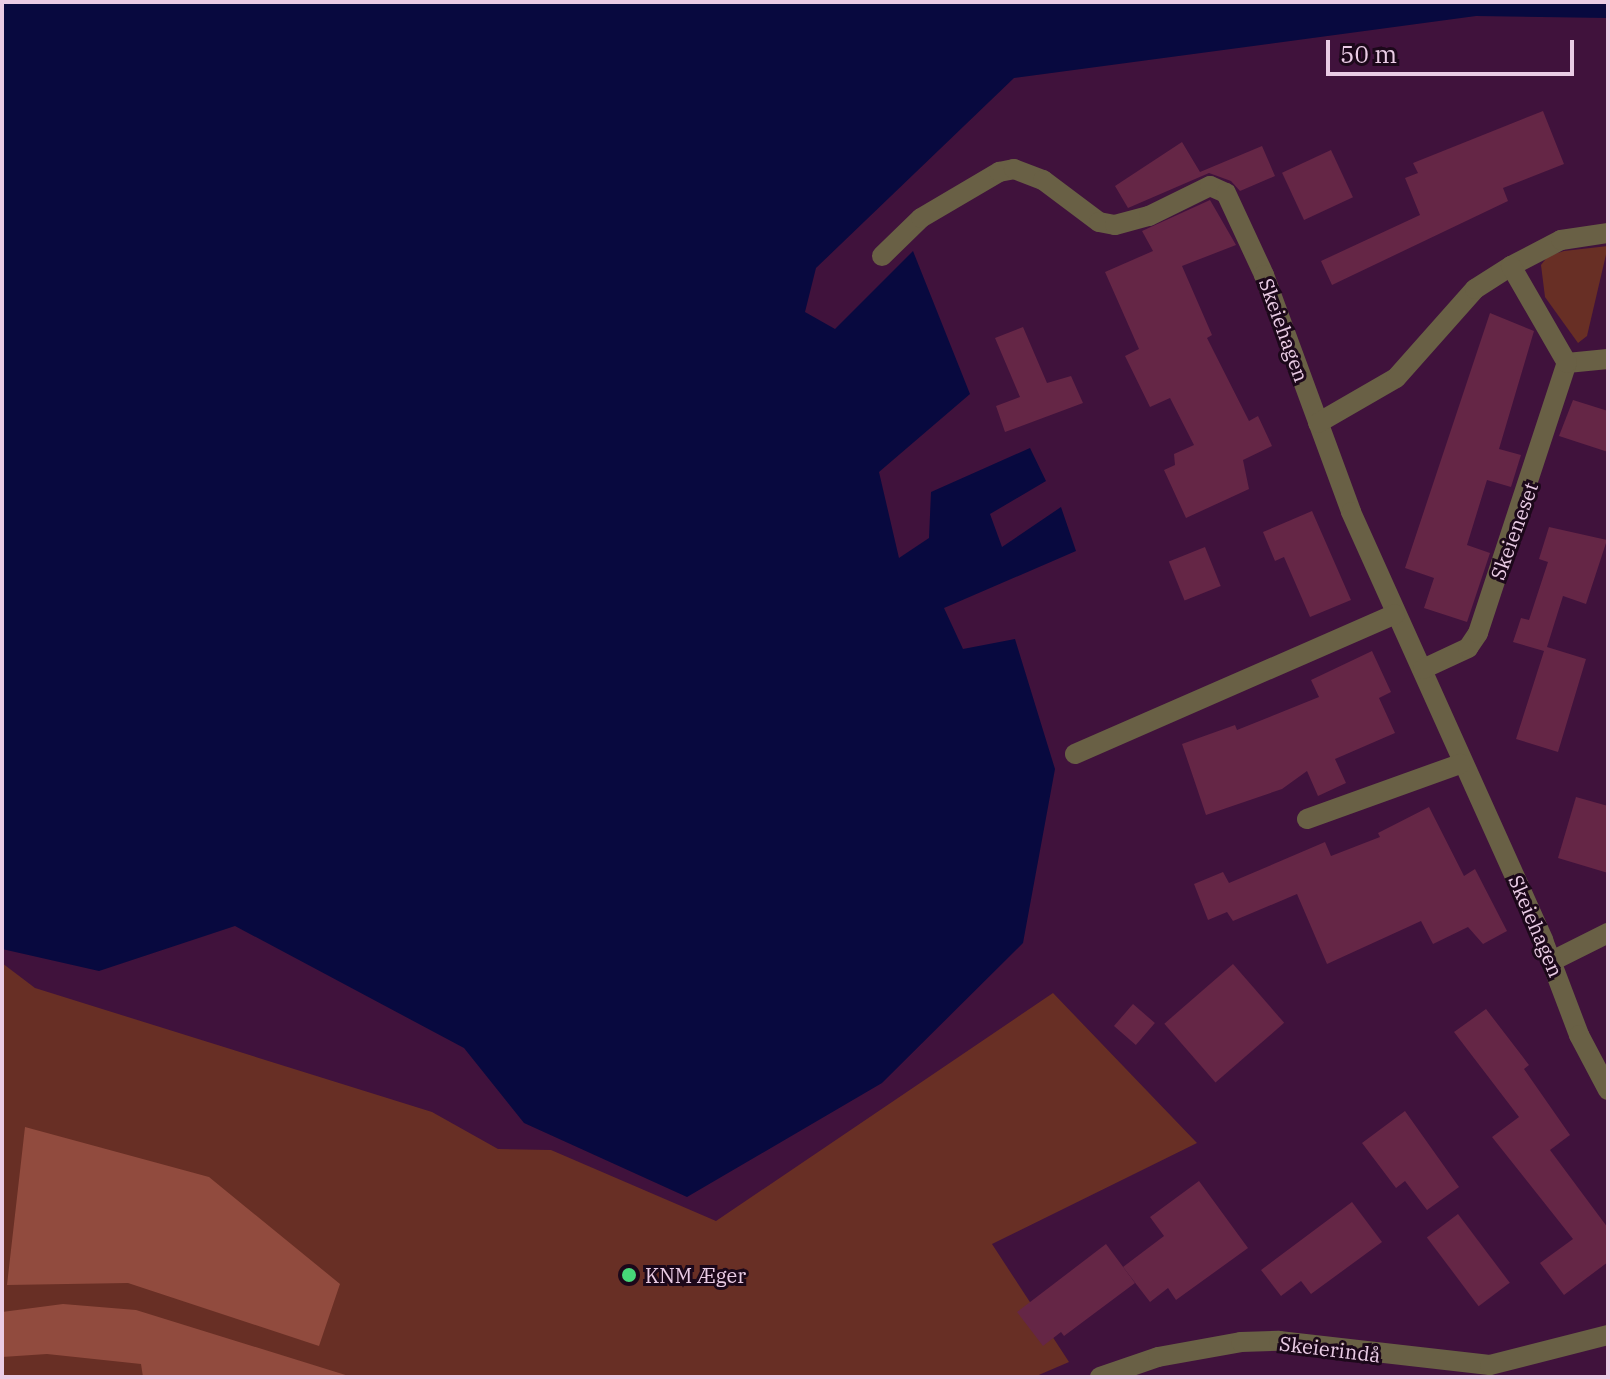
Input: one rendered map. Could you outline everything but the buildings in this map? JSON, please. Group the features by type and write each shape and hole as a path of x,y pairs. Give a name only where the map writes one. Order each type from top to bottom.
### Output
{"street":[{"name":"Skeiehagen","path":"882,256 921,218 999,172 1014,169 1043,180 1099,222 1115,225 1149,216 1210,186 1219,187 1247,238 1395,614 1423,669 1460,764 1552,961 1579,1035 1608,1090"},
{"path":"1318,423 1396,378 1452,312 1511,266 1561,240 1608,233"},
{"path":"1511,266 1567,363 1608,359"},
{"name":"Skeieneset","path":"1423,669 1468,648 1478,633 1533,479 1567,363"},
{"path":"1075,754 1395,614"},
{"path":"1307,819 1460,764"},
{"path":"1552,961 1608,933"},
{"name":"Skeierindå","path":"1100,1377 1158,1357 1241,1342 1279,1341 1490,1371 1608,1335"}],"shaded area":[{"path":"2,2 1608,2 1608,18 1476,16 1014,78 816,268 805,312 835,329 913,251 970,394 879,472 899,558 929,538 931,492 1030,448 1046,481 990,514 1002,547 1061,507 1076,551 944,608 963,649 1015,639 1055,769 1023,943 882,1083 687,1197 524,1123 464,1048 235,926 99,971 2,949"},
{"path":"1608,246 1587,336 1578,343 1545,297 1541,265 1548,256 1564,251"},
{"path":"2,963 35,988 432,1112 498,1149 551,1150 716,1221 1053,993 1197,1143 992,1244 1069,1362 1034,1377 2,1377"},
{"path":"25,1127 209,1177 340,1284 319,1346 128,1283 7,1285"},
{"path":"63,1304 136,1310 352,1377 143,1377 141,1364 47,1354 2,1357 2,1312"}],"place":[{"name":"KNM Æger","path":"629,1275"}]}
